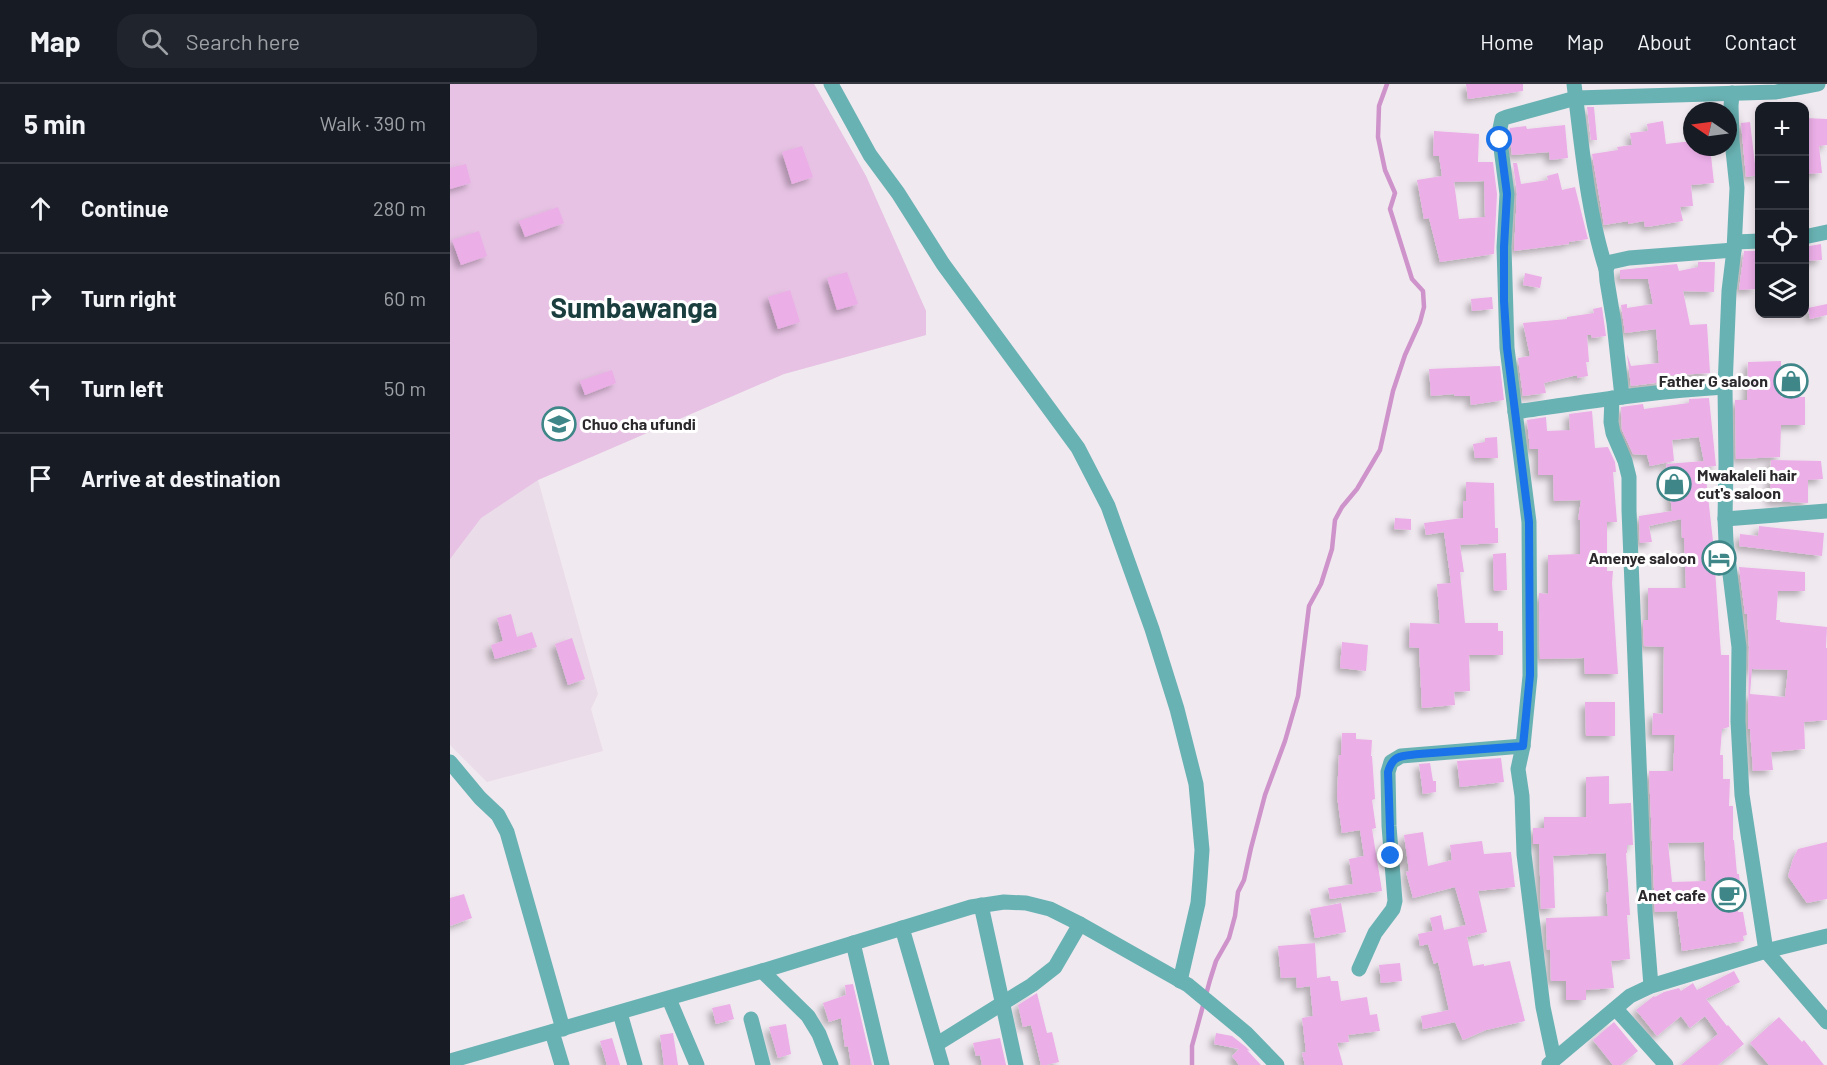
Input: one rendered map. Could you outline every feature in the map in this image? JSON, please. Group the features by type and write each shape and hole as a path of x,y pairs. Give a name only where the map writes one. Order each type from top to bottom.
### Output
{"street":[{"path":"831,84 870,155 898,193 943,264 1078,448 1108,506 1152,629 1177,709 1196,784 1202,850 1200,879 1198,903 1180,981"},
{"path":"1550,1062 1524,854 1518,770 1523,746 1530,675 1529,522 1507,348 1504,247 1507,194 1500,126 1502,120 1507,117 1575,91 1776,92 1818,84"},
{"path":"1575,91 1589,194 1599,247 1606,269 1620,372 1611,422 1629,477 1645,910 1651,986"},
{"path":"1732,93 1731,113 1737,188 1725,387 1725,542 1739,646 1738,721 1742,795 1766,951 1827,1022"},
{"path":"1809,236 1827,232"},
{"path":"1606,269 1611,262 1629,258 1755,242"},
{"path":"1515,412 1617,397 1725,387"},
{"path":"1725,519 1827,511"},
{"path":"1359,969 1374,933 1393,909 1395,901 1389,814 1388,772 1391,762 1401,756 1523,746"},
{"path":"450,762 480,798 498,815 507,832 558,1030 562,1065"},
{"path":"450,1061 669,999 981,905 1004,902 1026,903 1050,909 1180,981 1246,1034 1277,1065"},
{"path":"981,905 1016,1065"},
{"path":"937,1044 1032,985 1055,967 1080,924"},
{"path":"902,928 942,1065"},
{"path":"1550,1062 1630,996 1651,986 1766,951 1827,936"},
{"path":"853,943 882,1065"},
{"path":"762,971 808,1016 819,1034 831,1065"},
{"path":"669,999 696,1065"},
{"path":"1616,1009 1666,1065"},
{"path":"620,1013 635,1065"},
{"path":"751,1019 763,1065"}],"shaded area":[{"name":"Chuo cha ufundi","path":"450,84 814,84 866,176 926,311 926,335 784,374 538,480 598,694 591,709 603,751 487,782 450,745"},
{"name":"Chuo cha ufundi","path":"450,84 814,84 866,176 926,311 926,335 784,374 538,480 481,518 450,559"}],"building":[{"path":"1466,84 1523,84 1523,91 1468,99"},
{"path":"1587,107 1594,107 1597,140 1591,140"},
{"path":"1809,118 1827,119 1827,145 1819,146 1822,173 1809,174"},
{"path":"1663,121 1666,144 1683,142 1683,156 1711,156 1714,183 1691,185 1693,206 1680,207 1683,221 1645,227 1644,221 1604,225 1592,154 1618,150 1617,147 1632,145 1630,133 1648,131 1647,124"},
{"path":"1750,122 1755,176 1746,177 1741,123"},
{"path":"1565,125 1568,158 1550,160 1549,152 1512,155 1510,128 1526,126 1527,129"},
{"path":"1434,131 1479,134 1478,162 1493,162 1497,194 1494,254 1440,262 1429,218 1424,219 1417,180 1442,176 1439,156 1433,156","holes":["1484,181 1485,217 1459,219 1454,182"]},
{"path":"802,146 813,177 792,184 782,152"},
{"path":"1513,163 1517,163 1521,184 1548,180 1547,176 1558,173 1562,190 1575,187 1588,239 1569,242 1569,244 1514,251 1517,194"},
{"path":"466,164 471,183 450,189 450,168"},
{"path":"558,207 564,223 525,237 519,221"},
{"path":"479,231 487,256 461,265 452,240"},
{"path":"1821,244 1822,260 1809,261 1809,246"},
{"path":"1744,251 1755,251 1755,289 1739,290"},
{"path":"1698,262 1715,262 1714,292 1683,291 1690,325 1707,324 1710,373 1663,376 1663,382 1631,386 1627,354 1631,366 1659,363 1656,329 1625,333 1621,305 1627,304 1627,308 1653,304 1648,279 1620,279 1620,270 1677,264 1679,271 1698,267"},
{"path":"847,272 858,304 837,310 827,278"},
{"path":"1525,273 1542,277 1540,288 1523,285"},
{"path":"790,290 800,322 778,329 768,297"},
{"path":"1492,297 1493,309 1472,311 1471,299"},
{"path":"1827,304 1827,315 1810,319 1809,308"},
{"path":"1602,307 1606,336 1592,338 1591,335 1587,335 1588,376 1577,378 1577,375 1544,383 1546,393 1523,396 1518,358 1530,356 1523,323 1567,319 1567,317 1594,313 1593,309"},
{"path":"1781,361 1781,397 1805,397 1805,425 1781,425 1780,457 1736,459 1735,400 1747,400 1748,362"},
{"path":"1500,366 1504,400 1471,405 1470,396 1455,396 1454,394 1431,396 1429,369"},
{"path":"612,370 616,383 585,395 580,381"},
{"path":"1709,398 1716,466 1705,467 1699,437 1672,440 1674,461 1650,466 1647,455 1633,454 1622,430 1621,407 1643,404 1644,409 1689,403 1689,399"},
{"path":"1592,411 1595,448 1608,447 1615,462 1616,472 1613,472 1617,522 1607,522 1607,571 1613,571 1618,674 1585,674 1584,658 1540,659 1539,593 1548,594 1548,555 1580,554 1580,520 1578,520 1581,500 1554,501 1553,475 1538,475 1538,449 1530,449 1527,420 1546,417 1547,431 1570,430 1569,414"},
{"path":"1497,437 1498,458 1475,458 1473,444 1485,442 1485,438"},
{"path":"1771,460 1821,461 1823,479 1808,480 1808,503 1770,501"},
{"path":"1704,461 1713,541 1721,655 1729,655 1729,727 1722,729 1720,755 1723,755 1723,779 1730,779 1729,806 1733,806 1733,840 1740,885 1736,885 1738,912 1743,912 1747,935 1743,936 1744,941 1682,951 1677,911 1655,912 1649,771 1673,771 1675,735 1652,735 1653,713 1663,714 1664,647 1644,646 1643,620 1648,620 1648,588 1686,588 1684,538 1682,538 1681,519 1649,526 1652,542 1640,543 1639,516 1672,511 1666,464","holes":["1704,842 1706,881 1672,882 1668,843"]},
{"path":"1466,482 1494,483 1495,528 1498,528 1498,543 1460,545 1464,572 1460,572 1465,623 1498,623 1498,631 1503,631 1503,655 1469,655 1470,691 1454,692 1455,705 1422,708 1419,648 1409,647 1410,623 1440,624 1437,584 1451,583 1444,532 1426,535 1424,523 1463,518"},
{"path":"1395,518 1411,519 1411,530 1394,529"},
{"path":"1759,526 1824,533 1822,556 1739,546 1740,534 1758,536"},
{"path":"1506,553 1507,590 1494,591 1493,554"},
{"path":"1739,567 1805,572 1805,591 1778,591 1776,620 1827,627 1827,720 1804,722 1805,749 1771,752 1773,770 1753,771 1750,729 1748,729 1749,647 1747,614 1745,614","holes":["1752,669 1788,670 1785,697 1750,694"]},
{"path":"511,614 517,637 532,632 537,647 495,659 491,645 503,641 497,618"},
{"path":"572,638 585,679 568,685 555,644"},
{"path":"1342,642 1368,645 1366,671 1340,668"},
{"path":"1585,702 1615,702 1615,736 1586,736"},
{"path":"1342,733 1356,733 1356,739 1372,740 1371,756 1375,799 1372,800 1376,828 1372,829 1382,891 1330,899 1328,888 1353,884 1349,859 1364,856 1360,830 1342,833 1337,796"},
{"path":"1501,758 1504,782 1460,787 1457,761"},
{"path":"1430,763 1433,781 1436,781 1436,792 1423,794 1419,764"},
{"path":"1609,776 1609,804 1631,803 1633,845 1627,845 1626,853 1630,959 1611,961 1614,988 1586,990 1586,1000 1566,1000 1566,981 1551,981 1546,918 1608,916 1606,853 1553,856 1555,908 1541,909 1539,844 1533,844 1533,828 1544,828 1544,817 1586,817 1586,777"},
{"path":"1423,832 1428,866 1452,860 1450,845 1482,841 1484,854 1511,852 1515,887 1478,891 1487,932 1467,937 1473,966 1510,961 1525,1021 1486,1030 1463,1040 1455,1022 1423,1029 1421,1016 1449,1010 1438,962 1434,964 1428,944 1420,946 1418,934 1433,931 1430,918 1441,915 1444,930 1466,925 1455,887 1413,898 1406,872 1409,871 1404,835"},
{"path":"1827,842 1827,899 1807,903 1788,876 1793,859 1798,849"},
{"path":"464,894 472,918 450,926 450,898"},
{"path":"1341,903 1346,932 1315,938 1310,909"},
{"path":"1315,943 1317,978 1330,976 1331,981 1338,981 1341,1001 1367,997 1370,1015 1377,1014 1380,1031 1348,1035 1349,1042 1337,1043 1343,1065 1305,1065 1302,1053 1306,1052 1302,1018 1313,1016 1310,986 1297,988 1296,977 1281,978 1278,946"},
{"path":"1400,963 1402,981 1381,983 1379,965"},
{"path":"1734,971 1740,982 1706,999 1744,1044 1718,1065 1681,1065 1718,1034 1705,1016 1690,1028 1681,1016 1657,1036 1636,1010 1654,996 1664,992 1679,988 1681,991 1693,983 1697,990"},
{"path":"853,984 872,1065 851,1065 848,1046 845,1047 841,1018 829,1022 823,1003 846,995 845,985"},
{"path":"1037,993 1047,1033 1052,1032 1059,1062 1046,1065 1041,1065 1031,1025 1023,1027 1018,1005"},
{"path":"730,1004 734,1019 716,1024 712,1008"},
{"path":"1779,1017 1802,1042 1804,1040 1824,1065 1769,1065 1750,1043"},
{"path":"1614,1022 1638,1051 1621,1065 1613,1065 1593,1040"},
{"path":"786,1024 791,1054 778,1058 769,1027"},
{"path":"673,1033 678,1065 664,1065 660,1035"},
{"path":"1216,1033 1232,1036 1250,1051 1247,1050 1261,1065 1239,1065 1232,1056 1239,1049 1214,1044"},
{"path":"612,1038 620,1065 607,1065 600,1041"},
{"path":"1000,1038 1006,1065 982,1065 980,1055 976,1056 973,1043"}],"waterway":[{"path":"1192,1065 1192,1046 1210,980 1216,961 1229,938 1238,892 1244,880 1265,795 1285,741 1298,696 1309,606 1321,584 1332,549 1335,520 1380,450 1393,391 1424,307 1423,291 1412,279 1390,209 1395,193 1385,170 1378,137 1379,106 1387,84"}],"place":[{"name":"Father G saloon","path":"1791,381"},
{"name":"Chuo cha ufundi","path":"559,424"},
{"name":"Mwakaleli hair cut's saloon","path":"1674,484"},
{"name":"Amenye saloon","path":"1719,558"},
{"name":"Anet cafe","path":"1729,895"}],"district":[{"name":"Sumbawanga","path":"634,308"}],"route":[{"path":"1391,856 1388,772 1391,762 1401,756 1523,746 1530,675 1529,522 1507,348 1504,247 1507,194 1500,140"}]}
